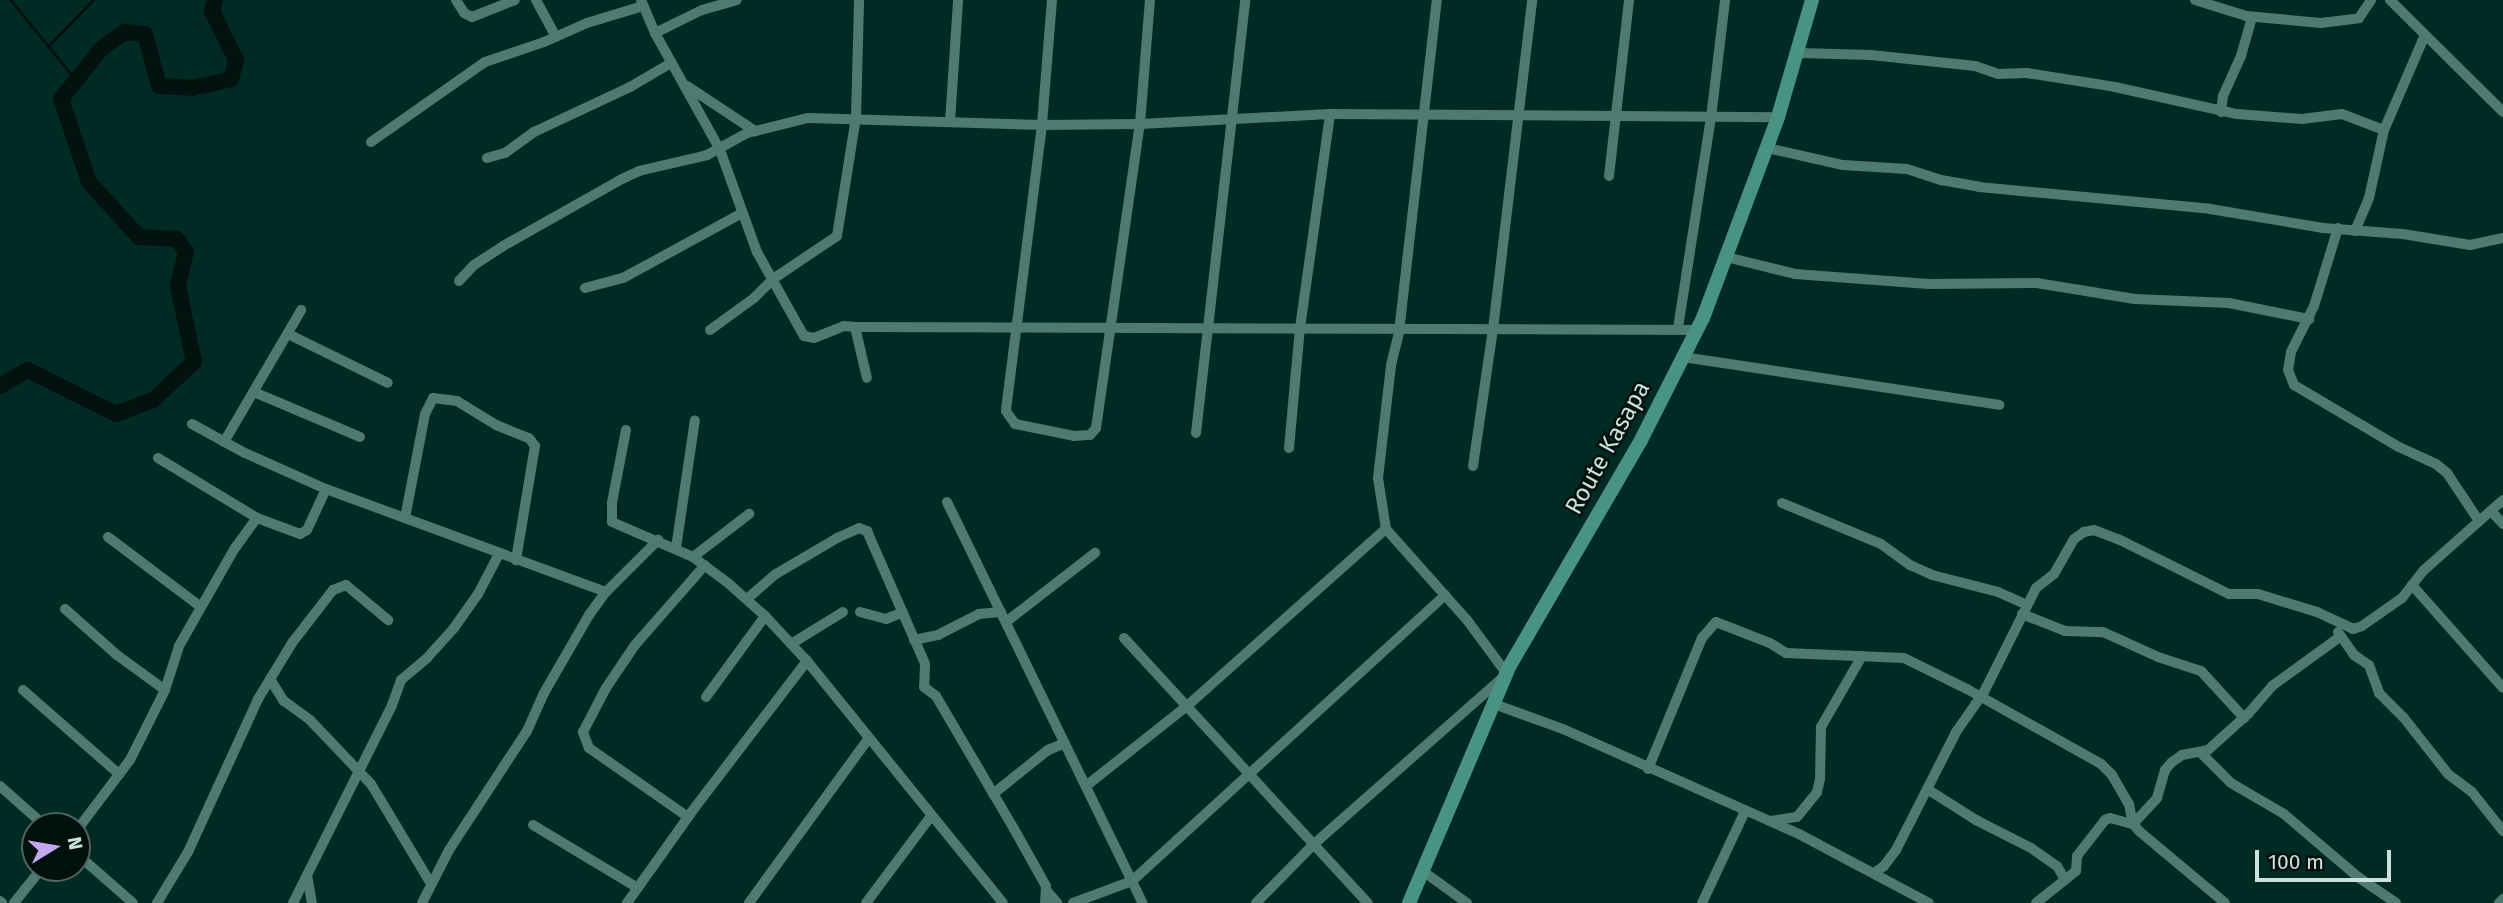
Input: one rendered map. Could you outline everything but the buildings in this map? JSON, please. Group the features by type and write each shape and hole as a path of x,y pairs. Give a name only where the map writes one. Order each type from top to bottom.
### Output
{"main road":[{"name":"Route Kasapa","path":"1409,903 1507,674 1641,440 1697,330 1778,117 1799,53 1812,0"}],"street":[{"path":"456,0 464,13 472,17 515,0"},
{"path":"536,0 556,37"},
{"path":"655,33 702,10 737,0"},
{"path":"710,330 759,294 773,279 837,236 856,117 859,0"},
{"path":"950,122 958,0"},
{"path":"1052,0 1042,124 1006,411 1008,418 1015,424 1031,430 1074,436 1090,435 1096,428 1140,124 1150,0"},
{"path":"1196,433 1245,0"},
{"path":"1256,903 1314,844 1507,674 1446,595 1386,529 1378,478 1391,365 1399,332 1437,0"},
{"path":"1473,466 1493,329 1532,0"},
{"path":"1609,176 1629,0"},
{"path":"1678,328 1712,118 1725,0"},
{"path":"2195,0 2252,17 2295,23 2342,22 2364,14 2371,0"},
{"path":"2390,0 2503,113"},
{"path":"371,142 470,71 642,3 671,64 720,149 757,252 804,336 814,338 844,326 1300,328 1399,332 1493,329 1697,330"},
{"path":"2221,112 2223,96 2241,56 2252,17"},
{"path":"2355,231 2372,187 2384,130 2425,35"},
{"path":"1799,53 1871,55 1975,66 1998,74 2018,72 2066,79 2221,112 2302,119 2342,114 2384,130"},
{"path":"487,158 505,153 534,132 630,87 671,64"},
{"path":"684,84 755,131"},
{"path":"1289,448 1300,328 1330,114"},
{"path":"459,281 474,265 503,246 622,178 720,149 755,131 808,118 1140,124 1330,114 1778,117"},
{"path":"1767,148 1843,165 1907,169 1941,180 1979,187 2210,209 2470,245 2503,238"},
{"path":"585,288 623,278 741,213"},
{"path":"2338,228 2309,319 2289,362 2294,385 2399,447 2436,464 2447,473 2479,521"},
{"path":"1726,257 1795,274 1930,284 2037,283 2135,299 2229,303 2309,319"},
{"path":"224,442 300,310"},
{"path":"855,327 867,379"},
{"path":"288,334 388,383"},
{"path":"1683,357 1999,405"},
{"path":"254,392 360,437"},
{"path":"405,518 425,414 433,398 457,401 496,425 529,438 535,446 516,560"},
{"path":"676,548 695,420"},
{"path":"192,424 224,442 326,489 606,592"},
{"path":"626,430 610,518 612,522 693,557 765,616 807,661 995,900"},
{"path":"158,458 257,518 281,528 304,533 326,489"},
{"path":"1874,873 1884,866 1896,850 1956,732 1980,697 2036,588 2062,564 2074,539 2094,530 2165,560 2229,594 2258,594 2353,629 2362,626 2402,598 2412,584 2503,500"},
{"path":"947,502 1143,903"},
{"path":"1782,503 1881,544 1910,565 1932,575 1998,592 2065,631 2103,632 2165,660 2201,671 2244,719"},
{"path":"2491,511 2503,524"},
{"path":"693,557 749,514"},
{"path":"90,812 119,774 165,690 179,646 257,518"},
{"path":"747,599 776,574 859,528 867,531 925,667 924,687 936,696 1056,903"},
{"path":"1086,786 1187,706 1386,529"},
{"path":"108,537 201,607"},
{"path":"422,903 449,850 527,731 571,643 606,592 658,540"},
{"path":"914,640 938,635 979,614 1003,617 1095,553"},
{"path":"293,903 358,768 392,705 401,680 427,658 454,628 478,594 499,554"},
{"path":"688,817 589,748 583,732 606,688 635,645 705,565"},
{"path":"2412,584 2503,688"},
{"path":"157,903 188,852 270,679 292,643 339,585 346,585 388,620"},
{"path":"1073,903 1132,881 1446,595"},
{"path":"65,609 117,655 165,690"},
{"path":"792,644 844,612"},
{"path":"860,612 886,619 903,612"},
{"path":"706,697 765,616"},
{"path":"2332,620 2354,655 2369,664 2379,693 2404,718 2448,774 2472,792 2503,831"},
{"path":"1648,769 1702,638 1716,622 1770,643 1786,653 1862,656 1883,654 1904,658 2101,764 2112,775 2129,804 2133,824"},
{"path":"2133,824 2157,798 2165,770 2172,762 2182,755 2201,753 2244,719 2272,686 2341,636"},
{"path":"1125,638 1367,903"},
{"path":"1768,822 1797,817 1817,792 1821,779 1821,727 1862,656"},
{"path":"627,903 688,817 807,661"},
{"path":"270,679 284,701 310,720 358,768 377,792 431,884"},
{"path":"23,690 119,774"},
{"path":"1494,704 1563,729 1745,811 1874,873 1924,902"},
{"path":"749,903 869,738"},
{"path":"993,794 1048,750 1065,743"},
{"path":"2201,753 2231,783 2284,814 2358,877 2396,903"},
{"path":"0,786 29,812"},
{"path":"1927,789 1976,820 2031,848 2057,866 2065,880"},
{"path":"1702,903 1745,811"},
{"path":"866,903 931,816"},
{"path":"2042,901 2076,871 2077,856 2105,820 2110,818 2133,824 2225,903"},
{"path":"533,825 638,888"},
{"path":"91,866 133,903"},
{"path":"1424,872 1467,903"},
{"path":"307,874 312,903"},
{"path":"15,903 31,882"},
{"path":"1045,903 1047,891"},
{"path":"2498,903 2503,899"}],"waterway":[{"path":"11,0 76,80"},
{"path":"49,45 93,0"},
{"path":"0,386 28,370 116,414 153,400 194,362 178,286 186,252 177,239 139,237 89,182 61,99 102,48 125,32 145,34 159,86 193,88 231,79 236,60 212,11 215,0"}]}
